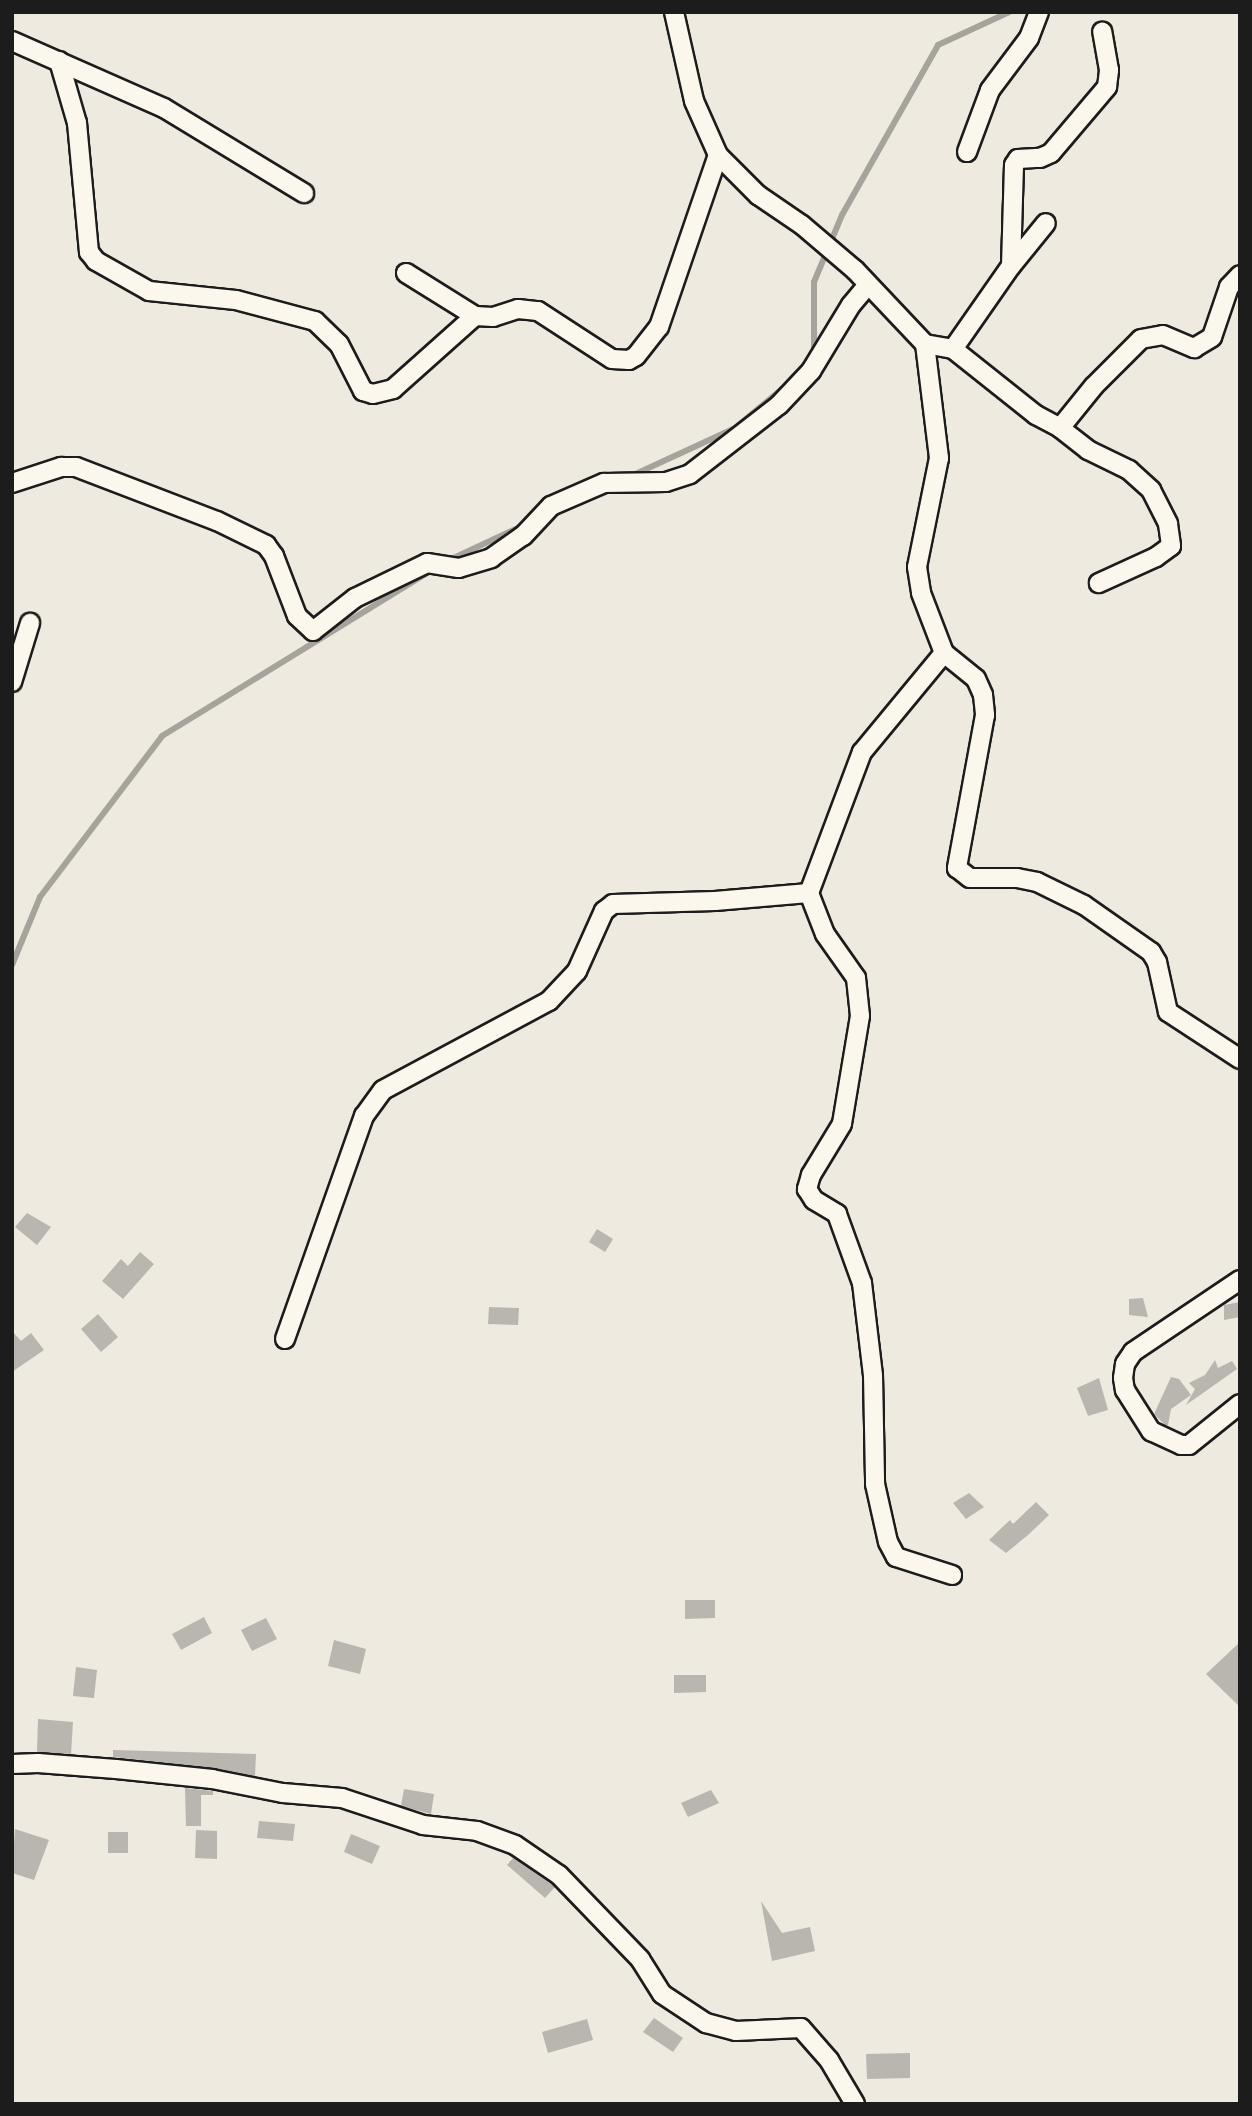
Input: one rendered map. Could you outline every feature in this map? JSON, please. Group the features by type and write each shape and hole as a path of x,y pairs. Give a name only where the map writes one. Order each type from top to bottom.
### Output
{"street":[{"path":"674,12 694,101 718,155 758,195 802,225 855,270 867,286 925,344 953,349 1036,415 1060,428 1088,450 1129,470 1151,490 1168,524 1171,546 1156,558 1099,583"},
{"path":"967,152 990,90 1029,38 1039,12"},
{"path":"1011,266 1014,164 1018,159 1040,158 1051,153 1108,88 1110,79 1102,32"},
{"path":"12,41 164,108 304,193"},
{"path":"59,61 77,123 89,252 96,261 149,291 236,300 315,321 339,344 363,391 373,394 393,389 475,316"},
{"path":"406,273 475,316 493,317 517,309 538,311 612,359 629,360 636,356 659,327 718,155"},
{"path":"953,349 1011,266 1046,223"},
{"path":"1060,428 1094,386 1142,339 1163,335 1194,348 1212,337 1228,287 1240,275"},
{"path":"12,483 61,467 76,467 217,521 266,545 274,556 297,617 313,631 355,598 427,563 459,568 491,558 523,536 551,506 604,483 666,482 690,474 779,405 811,371 851,305 867,286"},
{"path":"925,344 939,458 917,567 921,593 944,653 976,679 983,695 985,715 956,860 961,874 1037,882 1084,905 1151,952 1157,962 1168,1012 1240,1059"},
{"path":"12,682 30,623"},
{"path":"944,653 862,752 809,893 825,934 856,978 860,1016 842,1124 811,1175 807,1189 814,1200 837,1214 862,1283 876,1421 875,1484 888,1542 897,1557 951,1575"},
{"path":"285,1339 364,1116 383,1090 549,1001 577,971 604,911 613,904 715,901 809,893"},
{"path":"1240,1280 1133,1352 1125,1364 1123,1378 1125,1390 1151,1431 1181,1446 1189,1445 1240,1404"},
{"path":"12,1764 38,1763 116,1769 212,1779 283,1793 342,1798 423,1825 477,1831 515,1845 559,1875 640,1959 662,1994 706,2023 736,2031 801,2028 829,2060 855,2104"}],"building":[{"path":"27,1213 51,1227 37,1245 15,1227"},
{"path":"597,1229 613,1239 605,1252 589,1242"},
{"path":"140,1252 154,1264 123,1299 102,1281 121,1259 128,1266"},
{"path":"1143,1298 1148,1317 1129,1315 1129,1299"},
{"path":"1240,1302 1240,1317 1224,1320 1224,1305"},
{"path":"489,1307 519,1308 518,1325 488,1324"},
{"path":"98,1314 118,1337 101,1352 81,1329"},
{"path":"12,1331 21,1341 31,1333 44,1350 12,1372"},
{"path":"1215,1360 1218,1368 1232,1361 1237,1369 1186,1405 1195,1389 1189,1383 1205,1375"},
{"path":"1171,1377 1179,1379 1191,1395 1171,1409 1168,1425 1165,1425 1154,1414"},
{"path":"1099,1378 1108,1410 1088,1416 1077,1388"},
{"path":"969,1493 984,1507 966,1519 953,1503"},
{"path":"1036,1502 1049,1515 1006,1553 989,1540 1010,1520 1013,1524"},
{"path":"685,1600 715,1600 715,1618 685,1619"},
{"path":"204,1617 212,1633 181,1650 172,1634"},
{"path":"266,1618 277,1639 252,1651 241,1630"},
{"path":"334,1640 366,1649 360,1674 328,1666"},
{"path":"1240,1642 1240,1707 1206,1674"},
{"path":"76,1667 97,1670 94,1698 73,1696"},
{"path":"674,1675 706,1675 706,1692 674,1693"},
{"path":"38,1719 73,1722 71,1754 37,1752"},
{"path":"113,1750 256,1754 255,1776 213,1768 113,1757"},
{"path":"185,1788 213,1791 213,1795 201,1795 201,1826 186,1826"},
{"path":"404,1789 434,1794 431,1814 401,1806"},
{"path":"711,1790 719,1803 688,1817 681,1803"},
{"path":"259,1821 295,1824 293,1841 257,1838"},
{"path":"15,1829 49,1840 34,1880 12,1873"},
{"path":"196,1830 217,1831 217,1859 195,1858"},
{"path":"108,1832 128,1832 128,1853 108,1853"},
{"path":"351,1834 380,1846 372,1864 344,1852"},
{"path":"513,1858 555,1887 545,1898 507,1865"},
{"path":"761,1901 782,1933 810,1927 815,1951 772,1961"},
{"path":"654,2018 683,2038 673,2052 643,2032"},
{"path":"587,2019 593,2040 548,2053 542,2032"},
{"path":"910,2053 910,2078 867,2079 866,2054"}],"waterway":[{"path":"814,357 814,282 842,215 938,45 1009,12"},
{"path":"629,477 735,428 788,384"},
{"path":"445,562 524,525"},
{"path":"12,965 40,897 162,736 433,569"}]}
